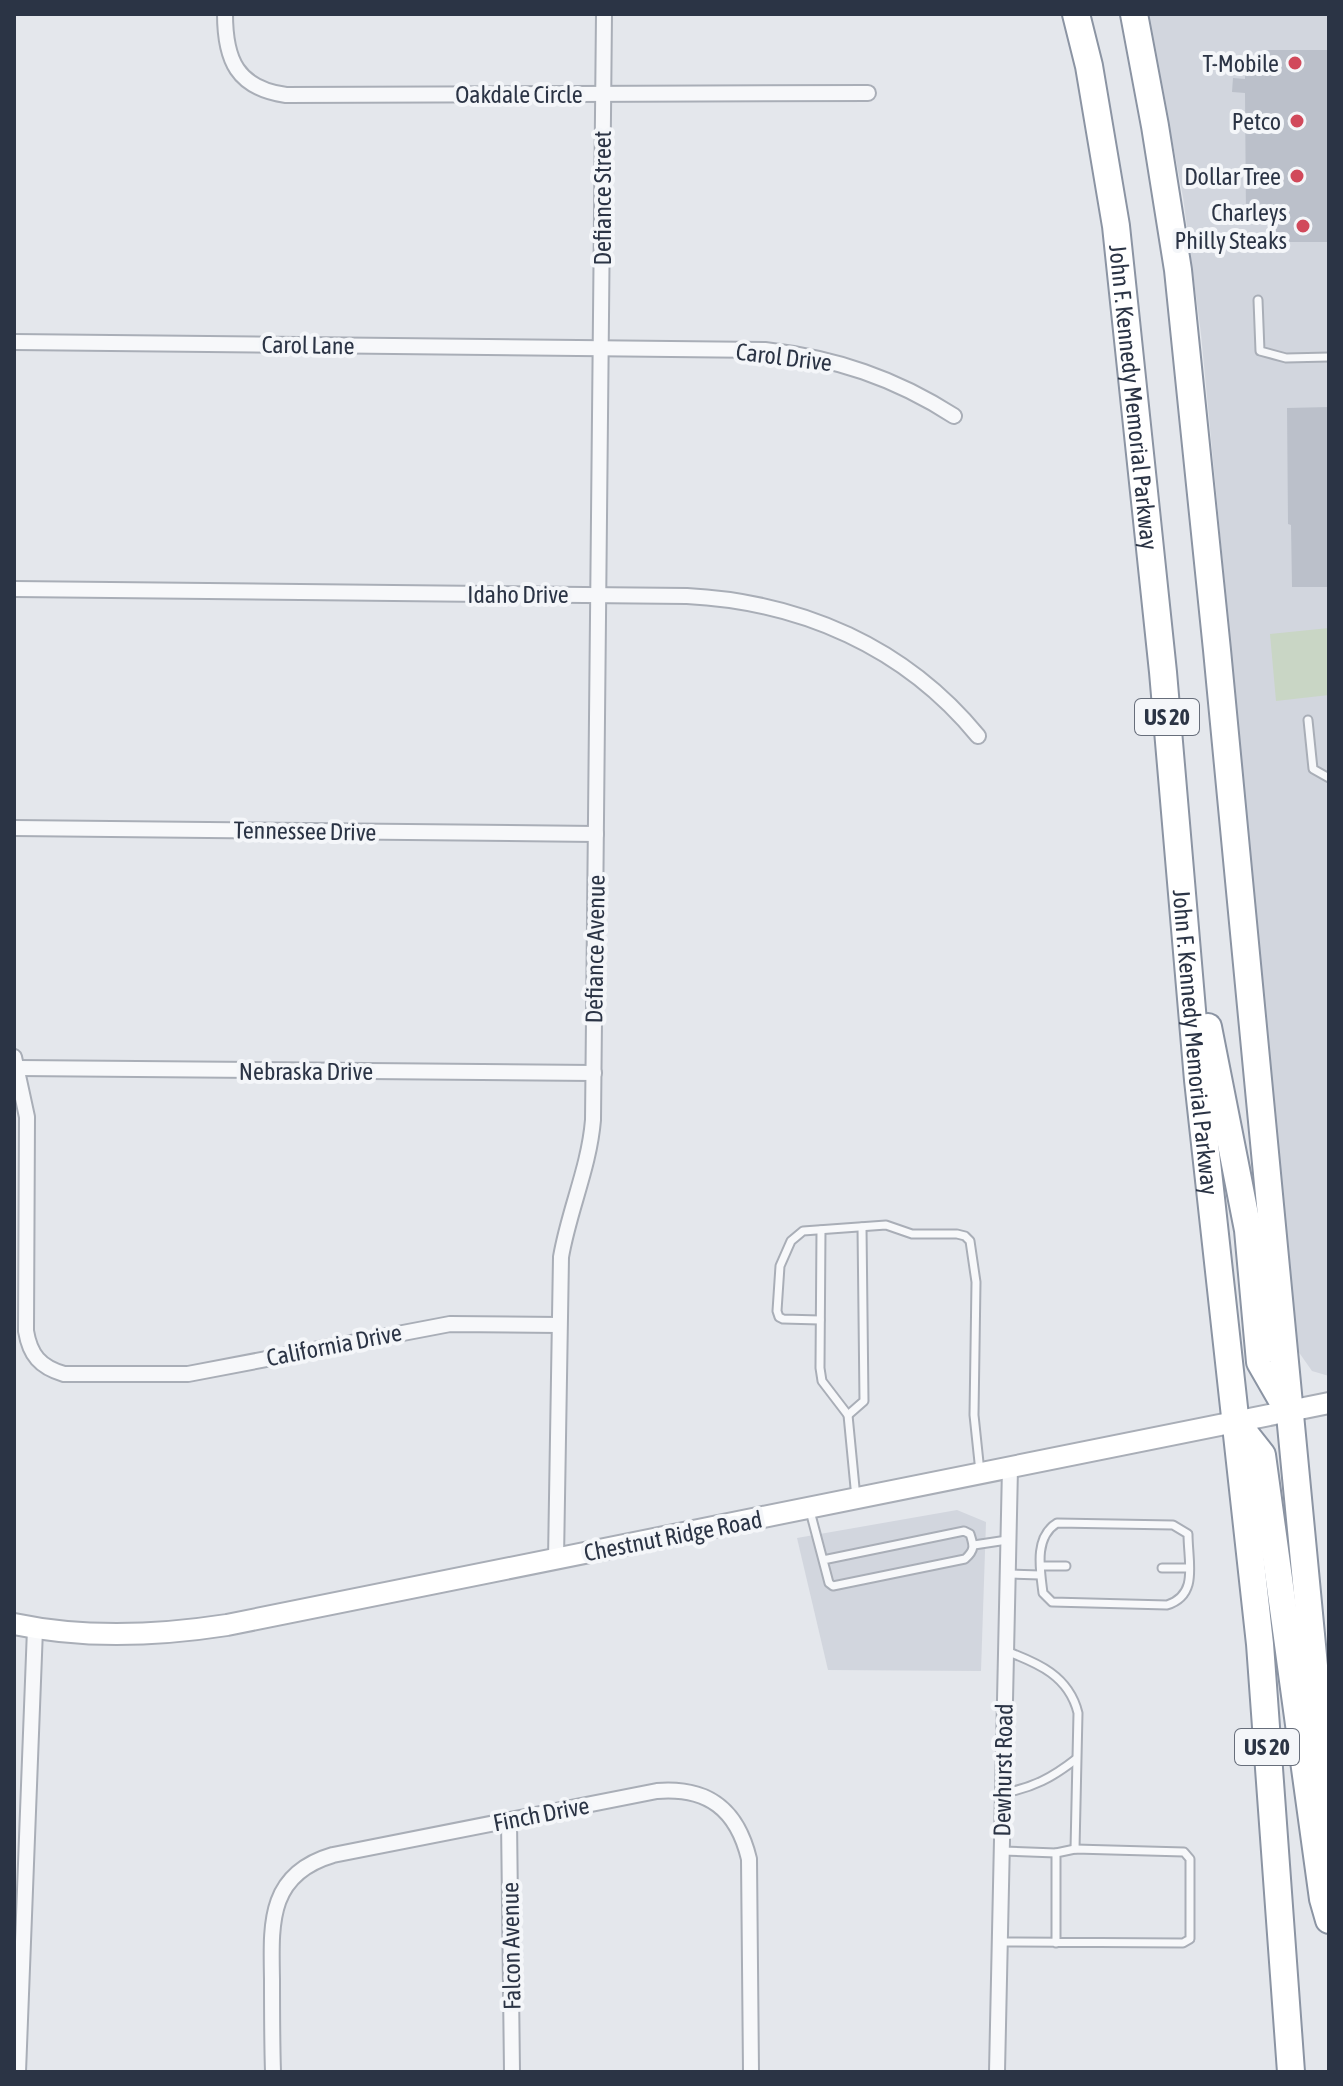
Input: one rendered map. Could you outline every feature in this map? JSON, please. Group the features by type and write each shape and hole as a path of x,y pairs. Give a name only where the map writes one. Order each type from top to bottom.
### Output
{"highway":[{"name":"John F. Kennedy Memorial Parkway","path":"1076,14 1089,66 1116,226 1163,672 1198,1080 1260,1644 1291,2072"},
{"name":"US 20","path":"1134,14 1178,270 1329,1823"},
{"path":"1180,866 1217,1076 1244,1205 1260,1362 1288,1412"},
{"path":"1236,1422 1262,1455 1323,1899 1329,1920"}],"street":[{"name":"Oakdale Circle","path":"225,14 225,38 230,59 251,83 286,95 868,93"},
{"name":"Defiance Street","path":"601,341 604,14"},
{"name":"Carol Lane","path":"14,342 601,341"},
{"name":"Carol Drive","path":"601,341 798,354 864,370 895,382 954,416"},
{"name":"Defiance Avenue","path":"556,1559 561,1257 569,1217 590,1150 594,1073 601,341"},
{"name":"Idaho Drive","path":"14,589 719,597 752,602 817,620 878,649 906,667 957,711 978,736"},
{"name":"Tennessee Drive","path":"14,828 596,834"},
{"name":"Nebraska Drive","path":"16,1063 594,1073"},
{"name":"California Drive","path":"16,1063 27,1127 26,1331 33,1355 50,1370 64,1374 188,1374 450,1324 559,1325"},
{"name":"Chestnut Ridge Road","path":"14,1624 35,1629 107,1635 179,1632 980,1475 1329,1403"},
{"name":"Dewhurst Road","path":"997,2072 1010,1468"},
{"path":"18,2072 35,1629"},
{"name":"Finch Drive","path":"273,2072 271,1926 275,1906 288,1883 303,1869 333,1855 678,1789 715,1803 730,1816 744,1839 749,1859 751,2072"},
{"name":"Falcon Avenue","path":"509,1820 512,2072"}],"lane":[{"path":"1258,300 1260,351 1286,358 1329,357"},
{"path":"1308,720 1313,769 1329,778"},
{"path":"820,1320 783,1319 777,1311 780,1266 791,1241 803,1231 886,1225 912,1234 957,1234 970,1241 976,1282 974,1415 980,1475"},
{"path":"848,1415 864,1401 862,1227"},
{"path":"821,1230 822,1381 848,1415 856,1499"},
{"path":"809,1509 829,1583 833,1586 965,1559 973,1552 974,1545 970,1534 964,1531 823,1560"},
{"path":"1057,1523 1173,1525 1188,1534 1188,1590 1181,1601 1167,1605 1052,1602 1043,1593 1040,1571 1041,1541 1046,1529 1057,1523"},
{"path":"974,1545 1008,1539"},
{"path":"1008,1574 1066,1566"},
{"path":"1162,1568 1188,1568"},
{"path":"1006,1651 1040,1664 1061,1680 1075,1700 1078,1713 1075,1849"},
{"path":"1003,1793 1027,1789 1052,1778 1076,1759"},
{"path":"1000,1942 1183,1943 1190,1939 1190,1859 1184,1852 1075,1849 1056,1853 1002,1851"},
{"path":"1056,1853 1056,1943"}],"shaded area":[{"path":"1148,14 1329,14 1329,1376 1312,1371 1298,1351 1201,334 1183,197"},
{"path":"957,1510 986,1522 981,1671 828,1670 797,1538"}],"green space":[{"path":"1329,628 1329,695 1276,701 1270,634"}],"building":[{"path":"1266,50 1329,50 1329,242 1276,242 1272,217 1246,217 1245,93 1232,92 1233,78 1245,79 1245,70 1267,70"},
{"path":"1329,407 1329,587 1292,587 1287,408"}],"place":[{"name":"T-Mobile","path":"1295,63"},
{"name":"Petco","path":"1297,121"},
{"name":"Dollar Tree","path":"1297,176"},
{"name":"Charleys Philly Steaks","path":"1303,226"}]}
